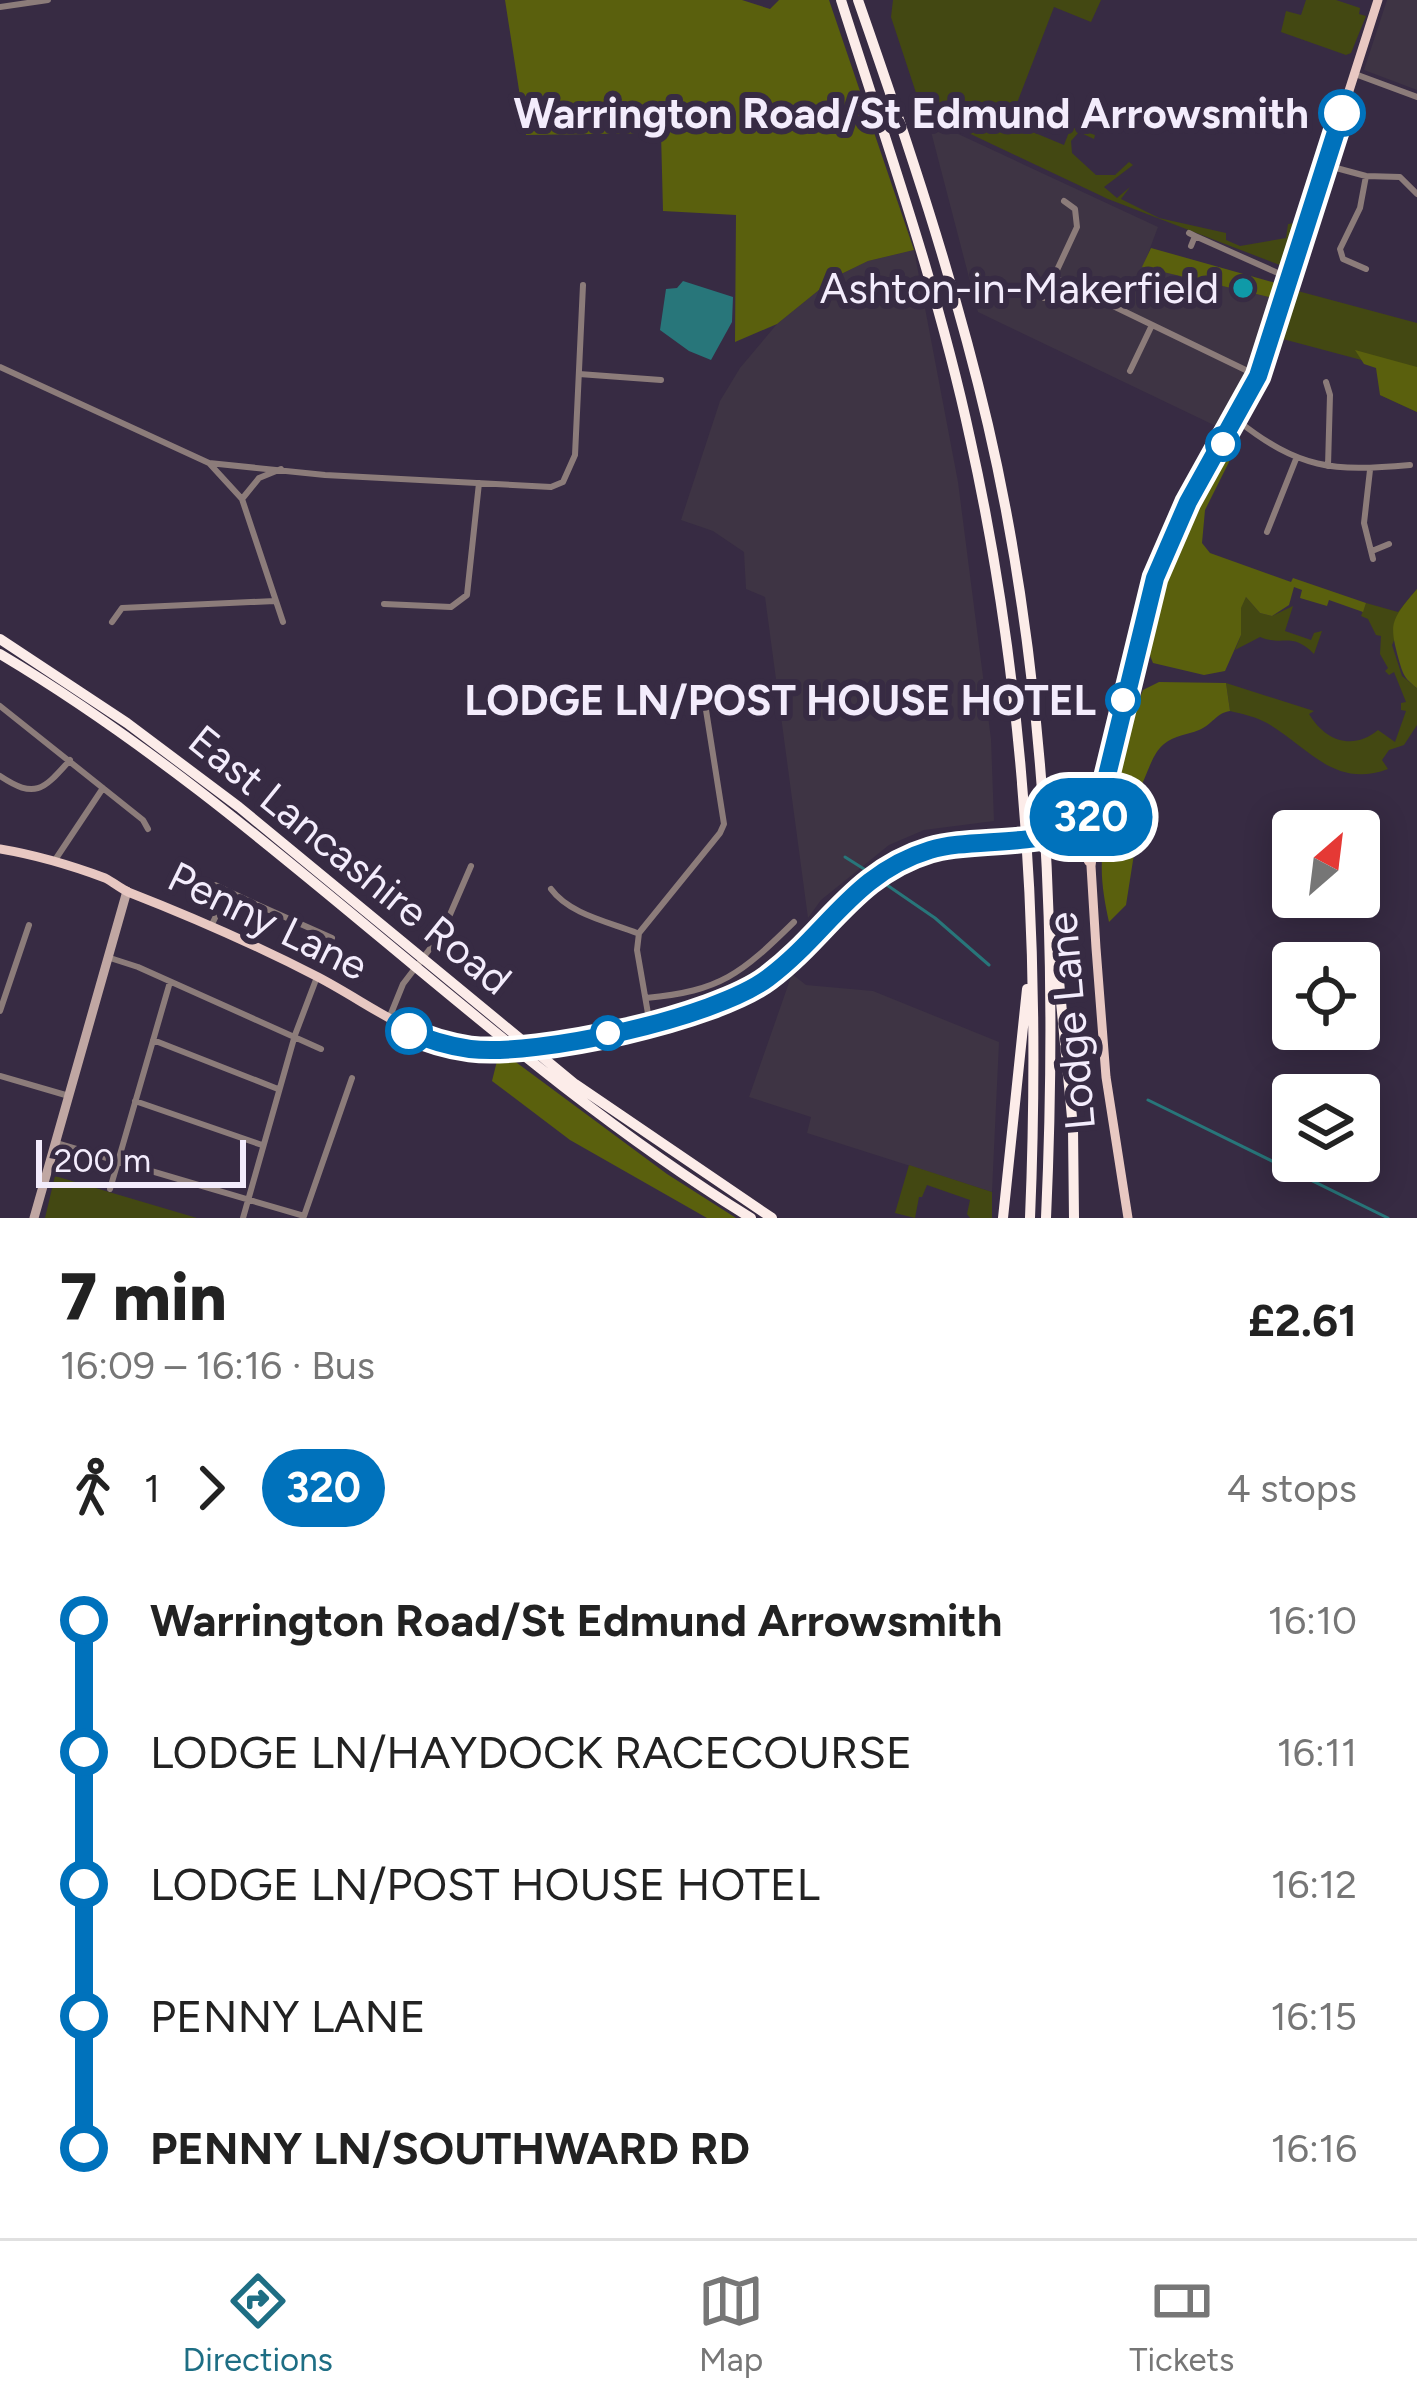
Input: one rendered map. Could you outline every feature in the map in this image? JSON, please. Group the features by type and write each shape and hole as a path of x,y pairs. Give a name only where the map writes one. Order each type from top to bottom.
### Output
{"highway":[{"path":"841,0 920,245 970,437 1005,633 1028,844 1035,1033 1030,1218"},
{"path":"858,0 931,207 988,427 1025,628 1066,1036 1074,1218"},
{"name":"East Lancashire Road","path":"0,639 127,723 418,964 519,1055 609,1123 752,1218"},
{"name":"East Lancashire Road","path":"0,654 233,809"},
{"path":"1046,1218 1051,1102 1047,879"},
{"path":"1003,1218 1031,953"},
{"name":"East Lancashire Road","path":"418,964 639,1130 772,1218"}],"main road":[{"name":"Lodge Lane","path":"1128,1218 1106,1076 1091,866 1098,807 1155,578 1188,502 1258,376 1378,0"},
{"path":"1059,835 1085,824 1098,807"},
{"path":"1059,835 1076,843 1091,866"},
{"name":"Penny Lane","path":"0,849 55,860 144,895 317,977 388,1020 441,1042 495,1050 537,1047 713,1008 781,968 851,894 905,859 965,842 1094,837"},
{"path":"34,1218 127,891"}],"street":[{"path":"0,7 48,0"},
{"path":"1355,74 1417,97"},
{"path":"1325,164 1366,176 1400,177 1417,194"},
{"path":"1366,176 1360,208 1340,249 1343,259 1366,269"},
{"path":"1044,298 1078,223 1075,208 1064,201"},
{"path":"1191,246 1192,234 1289,278"},
{"path":"1053,278 1258,376"},
{"path":"0,367 209,463 325,475 550,487 563,482 575,455 583,285"},
{"path":"1130,370 1152,325"},
{"path":"579,374 662,380"},
{"path":"1326,382 1330,394 1328,466"},
{"path":"1237,420 1296,460 1370,470 1410,465"},
{"path":"1267,532 1296,460"},
{"path":"209,463 242,499 283,622"},
{"path":"242,499 259,478 285,468"},
{"path":"1370,470 1364,524 1372,555 1389,544"},
{"path":"384,604 451,607 466,595 479,483"},
{"path":"112,622 122,608 276,601"},
{"path":"0,706 143,820 148,830"},
{"path":"650,1024 637,950 639,934 724,824 706,710"},
{"path":"0,776 26,791 38,790 70,760"},
{"path":"55,860 103,788"},
{"path":"388,1020 403,984 442,933 471,866"},
{"path":"215,885 332,938"},
{"path":"551,889 556,898 581,912 639,934"},
{"path":"211,926 219,910 249,901"},
{"path":"646,998 693,994 728,980 792,928"},
{"path":"0,1012 28,929 15,929"},
{"path":"107,957 321,1049"},
{"path":"243,1218 295,1035 317,977"},
{"path":"110,1189 170,982"},
{"path":"153,1040 279,1089"},
{"path":"0,1076 69,1096"},
{"path":"56,1143 304,1216 352,1078"},
{"path":"135,1101 262,1144"}],"shaded area":[{"path":"893,0 1101,0 1091,22 1054,7 1017,103 1028,112 1023,128 1064,145 1071,127 1095,135 1094,139 1079,132 1071,141 1072,153 1096,175 1115,175 1129,162 1133,165 1104,187 1117,198 1130,187 1121,199 1159,218 1226,233 1226,240 1240,246 1286,238 1288,224 1296,223 1285,267 1108,199 922,111 891,17"},
{"path":"1306,0 1336,0 1360,8 1359,14 1366,16 1351,53 1281,32 1286,11 1301,15"},
{"path":"1387,0 1417,0 1417,90 1364,70"},
{"path":"928,120 1158,227 1143,267 1273,298 1253,366 1220,428 978,312"},
{"path":"914,250 958,482 991,739 994,821 924,830 889,845 821,900 808,918 765,597 746,589 744,552 713,531 681,520 720,401 777,324 835,277 868,261"},
{"path":"683,281 733,297 732,322 711,360 660,330 666,289 677,288"},
{"path":"1294,290 1417,323 1417,412 1380,395 1384,366 1279,338"},
{"path":"1417,589 1392,645 1402,676 1417,688 1417,725 1404,745 1389,750 1382,760 1388,769 1369,774 1337,770 1267,723 1230,711 1226,683 1314,711 1309,714 1323,731 1340,740 1359,740 1378,730 1395,742 1406,711 1401,710 1401,703 1406,702 1394,672 1385,671 1381,636 1361,616 1366,603 1398,612"},
{"path":"1246,597 1260,613 1272,616 1293,606 1285,631 1311,640 1322,631 1314,654 1293,641 1260,637 1235,650"},
{"path":"792,974 806,985 873,991 999,1042 992,1192 807,1133 811,1117 749,1097"},
{"path":"909,1165 992,1192 992,1218 970,1218 970,1200 927,1185 915,1218 895,1213"},
{"path":"55,1176 197,1218 45,1218"}],"green space":[{"path":"505,0 742,0 770,9 779,0 829,0 914,250 868,261 835,277 777,324 735,342 736,215 663,211 661,133 526,135"},
{"path":"1151,248 1276,283 1273,298 1142,267"},
{"path":"1355,350 1417,367 1417,412 1380,395 1376,368 1364,364"},
{"path":"1230,448 1229,462 1205,510 1202,543 1210,553 1366,603 1363,612 1329,600 1327,606 1300,598 1302,590 1294,587 1289,605 1272,616 1260,613 1246,597 1241,635 1225,671 1204,675 1153,663 1147,648 1172,548 1217,458"},
{"path":"1417,589 1417,688 1403,672 1393,631 1396,617"},
{"path":"1159,682 1226,683 1230,711 1164,744 1132,800 1124,807 1116,806 1109,796 1122,743 1143,690"},
{"path":"1137,807 1140,816 1126,905 1109,922 1102,874 1105,839 1109,828"},
{"path":"498,1057 509,1057 667,1174 736,1218 707,1218 570,1140 492,1081"}],"waterway":[{"path":"845,857 864,869"},
{"path":"884,883 935,918 989,965"},
{"path":"1148,1100 1388,1218"}],"bus line":[{"name":"320","path":"409,1031 470,1049 537,1047 713,1008 781,968 851,894 905,859 965,842 1059,835 1089,820 1102,796 1155,578 1188,502 1258,376 1342,113"}],"place":[{"name":"Warrington Road/St Edmund Arrowsmith","path":"1342,113"},
{"name":"Ashton-in-Makerfield","path":"1243,288"},
{"name":"LODGE LN/POST HOUSE HOTEL","path":"1123,700"}]}
